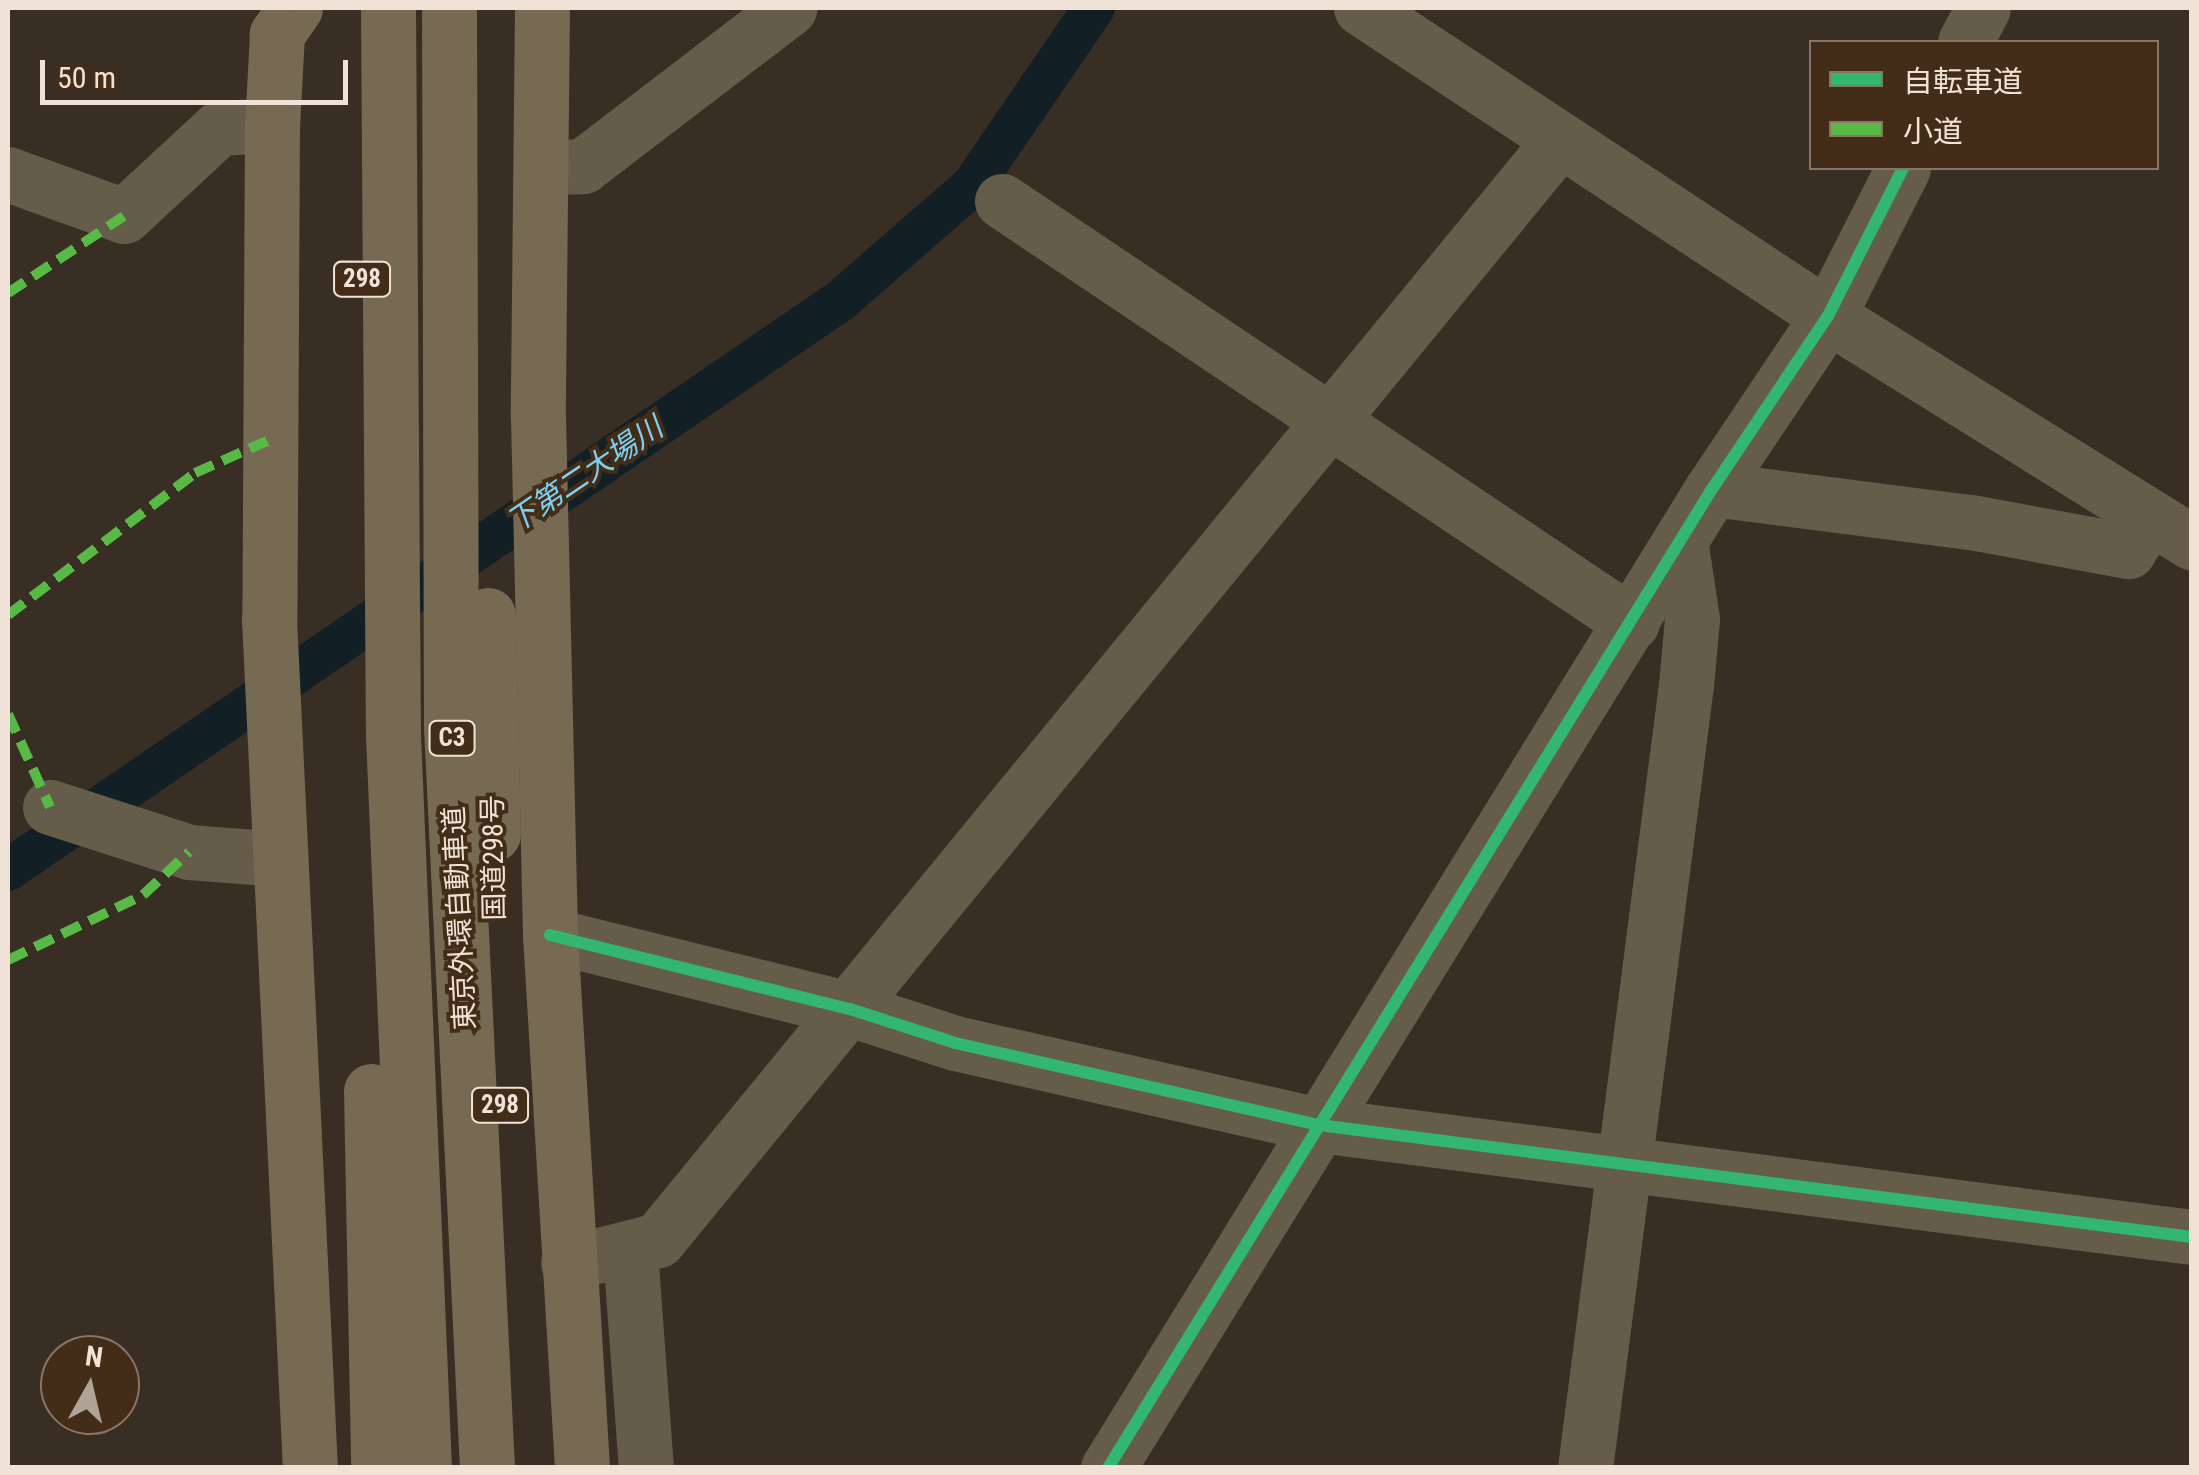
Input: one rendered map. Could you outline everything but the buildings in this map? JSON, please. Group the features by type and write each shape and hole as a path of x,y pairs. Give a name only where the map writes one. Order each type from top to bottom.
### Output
{"highway":[{"path":"296,8 277,34 272,125 269,619 310,1468"},
{"name":"298","path":"354,8 378,1468"},
{"name":"東京外環自動車道","path":"388,8 394,735 424,1468"},
{"name":"東京外環自動車道","path":"449,8 452,727 486,1468"},
{"name":"国道298号","path":"475,8 511,1468"},
{"path":"542,8 544,167 538,417 550,935 582,1468"}],"street":[{"path":"544,167 583,166 790,8"},
{"path":"1361,8 1828,316 2171,530"},
{"path":"1967,40 1983,8"},
{"path":"8,174 124,216 219,128 272,125"},
{"path":"568,1263 630,1251 658,1240 1332,424 1559,141"},
{"path":"1108,1468 1681,546 1712,489 1828,316 1902,170"},
{"path":"1002,201 1632,623"},
{"path":"1712,489 1972,522 2128,551 2171,530"},
{"path":"1585,1468 1686,685 1692,619 1681,546"},
{"path":"50,807 189,852 279,860"},
{"path":"550,935 850,1009 954,1044 1319,1125 2192,1236"},
{"path":"630,1251 646,1468"}],"waterway":[{"name":"下第二大場川","path":"8,870 840,301 972,186 1094,8"}],"marked path":[{"path":"8,293 124,216"},
{"path":"8,615 195,473 267,441"},
{"path":"8,714 50,807"},
{"path":"8,960 143,895 189,852"}],"cycle path":[{"path":"1108,1468 1712,489 1828,316 1902,170"},
{"path":"550,935 850,1009 955,1043 1319,1125 2192,1237"}]}
